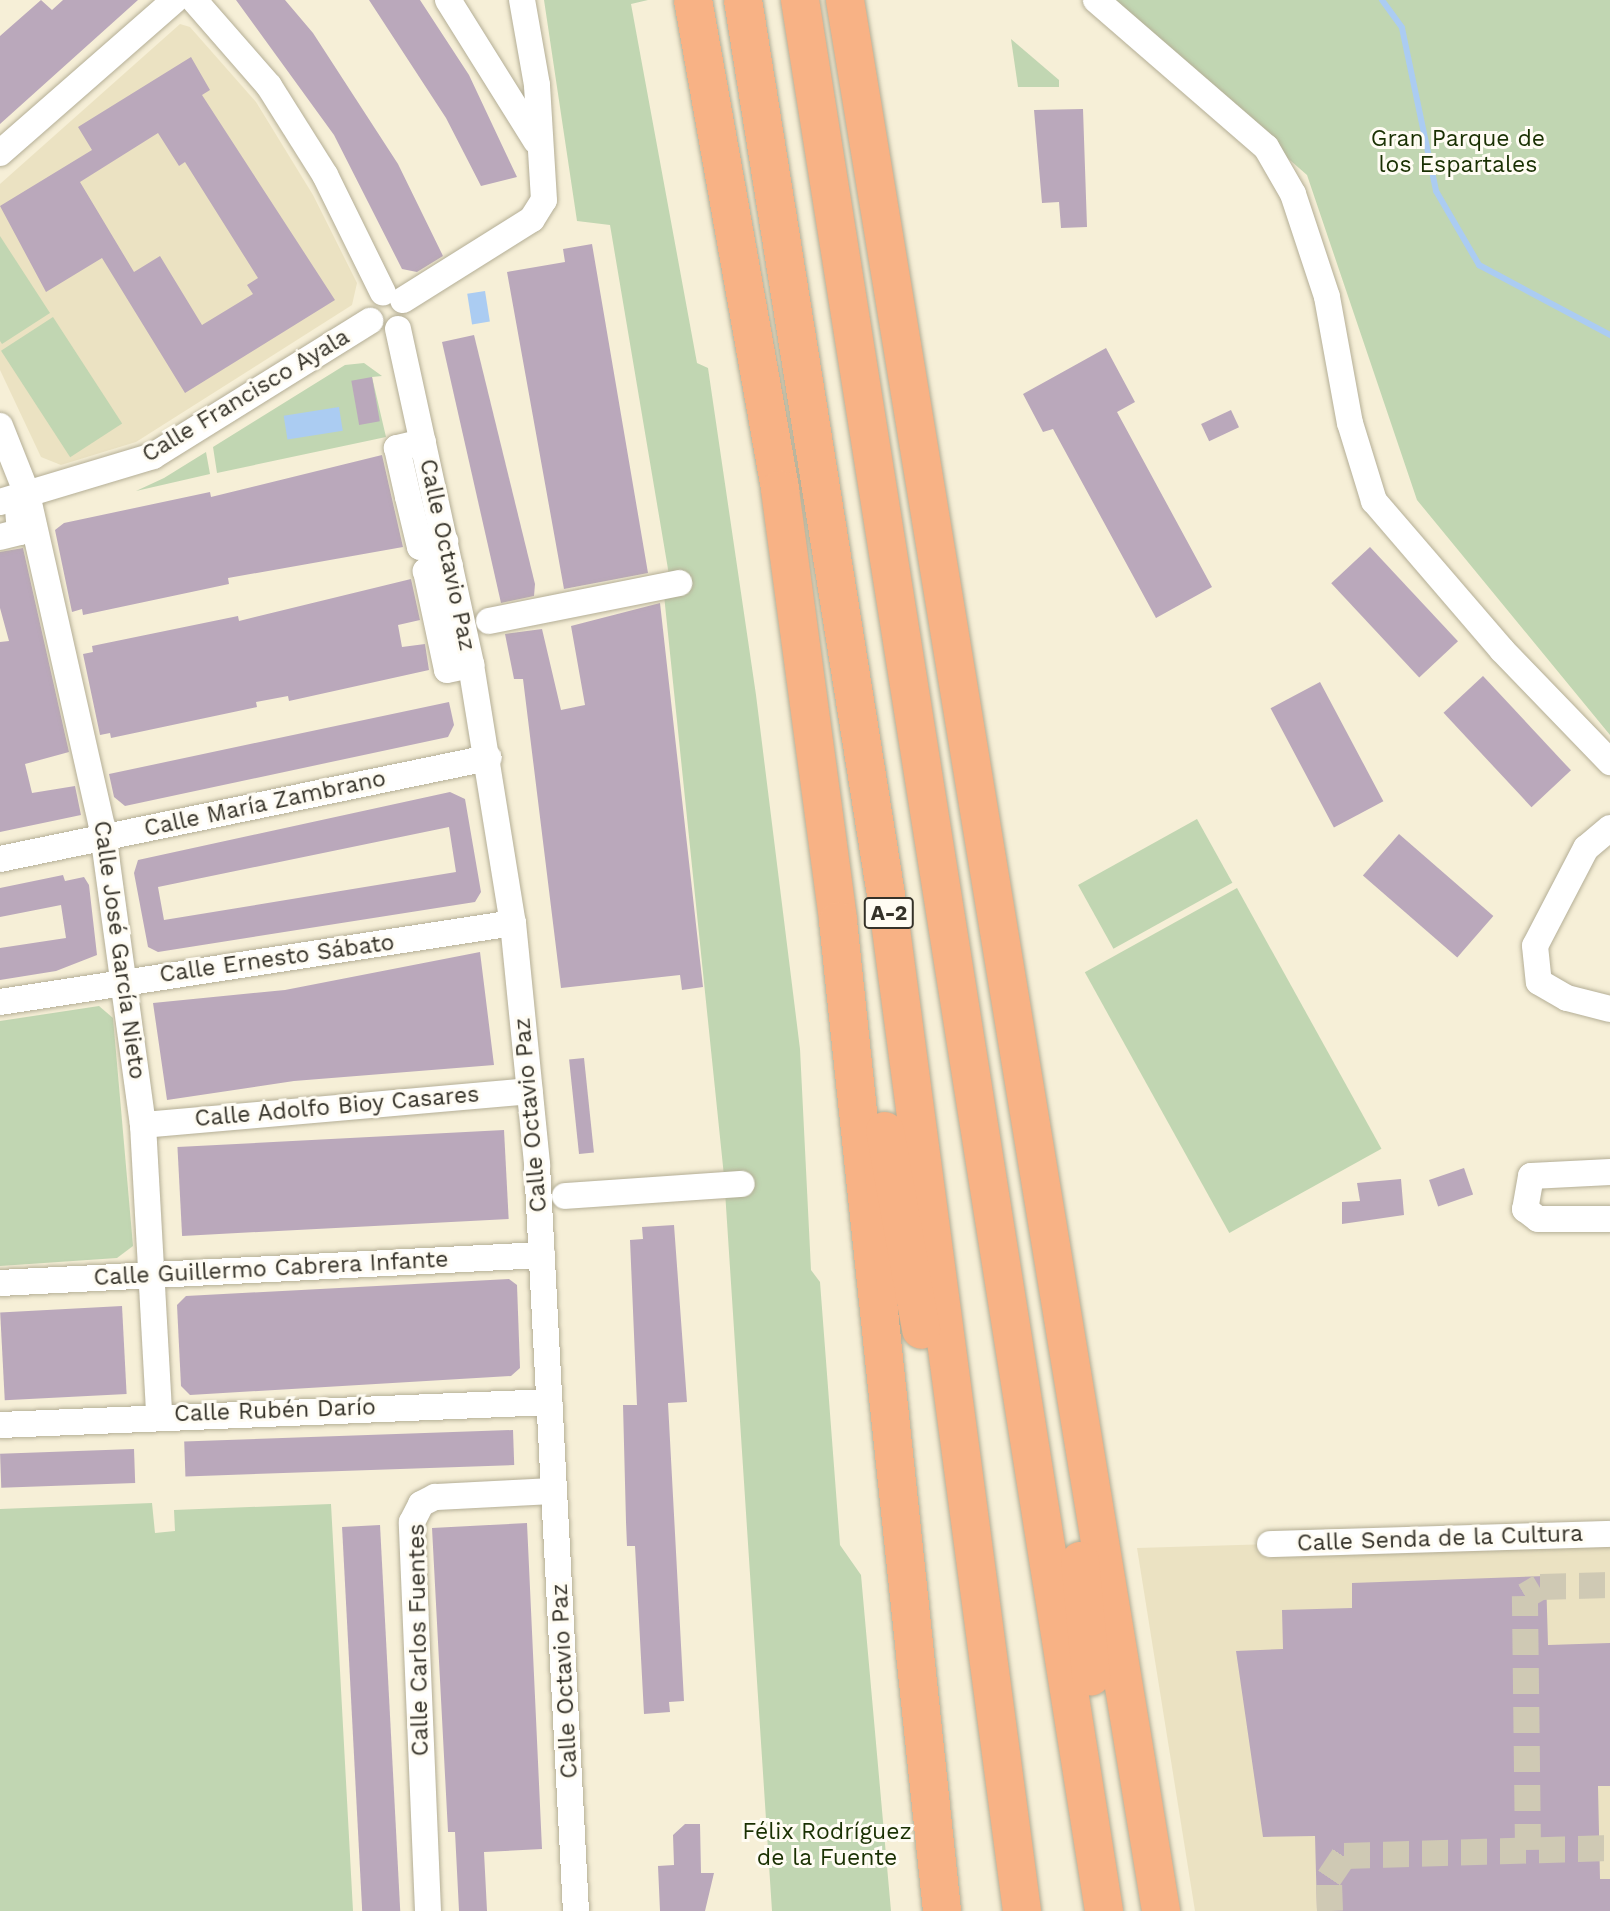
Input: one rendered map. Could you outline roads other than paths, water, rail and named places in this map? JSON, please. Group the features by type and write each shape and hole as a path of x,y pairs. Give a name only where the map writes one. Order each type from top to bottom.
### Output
{"highway":[{"path":"693,0 780,490 838,921 923,1683 942,1911"},
{"name":"A-2","path":"743,0 887,900 1022,1911"},
{"name":"A-2","path":"800,0 1104,1911"},
{"path":"845,0 1161,1911"},
{"path":"872,0 922,467"},
{"path":"838,921 917,1302 977,1718 1010,1829"},
{"path":"1045,1207 1114,1911"},
{"path":"923,1683 925,1911"}],"street":[{"path":"0,153 175,0"},
{"path":"194,0 269,86 325,175 393,296 407,316 398,329 382,331 370,321 370,304 393,296 532,219 544,200 538,144 537,85 522,0"},
{"path":"448,0 538,144"},
{"path":"1096,0 1266,147 1293,194 1327,297 1350,423 1374,501 1610,762"},
{"name":"Calle Francisco Ayala","path":"15,498 153,456 370,321"},
{"name":"Calle Octavio Paz","path":"398,329 471,665 489,758 513,923 530,1091 542,1255 576,1911"},
{"path":"0,426 20,532 0,537"},
{"name":"Calle José García Nieto","path":"15,498 103,836 127,981 143,1125 159,1414"},
{"path":"489,621 679,583"},
{"name":"Calle María Zambrano","path":"0,859 489,758"},
{"path":"1610,828 1586,848 1535,946 1539,982 1567,998 1610,1009"},
{"name":"Calle Ernesto Sábato","path":"0,1002 513,923"},
{"name":"Calle Adolfo Bioy Casares","path":"143,1125 530,1091"},
{"path":"1610,1172 1531,1176 1525,1209 1538,1219 1610,1219"},
{"path":"565,1196 741,1184"},
{"name":"Calle Guillermo Cabrera Infante","path":"0,1283 542,1255"},
{"name":"Calle Rubén Darío","path":"0,1425 159,1414 550,1402"},
{"name":"Calle Carlos Fuentes","path":"428,1911 412,1522 421,1504 435,1497 554,1491"},
{"name":"Calle Senda de la Cultura","path":"1270,1544 1610,1534"}],"water":[{"path":"485,291 490,322 472,324 467,294"},
{"path":"339,407 343,431 287,439 284,416"}],"waterway":[{"path":"1382,0 1402,28 1436,191 1479,265 1610,335"}],"tunnel":[{"path":"1528,1850 1525,1596 1540,1587 1610,1585"},
{"path":"1330,1911 1329,1878 1344,1856 1610,1848"}],"park label":[{"name":"Gran Parque de los Espartales","path":"1458,152"},
{"name":"Félix Rodríguez de la Fuente","path":"827,1845"}]}
